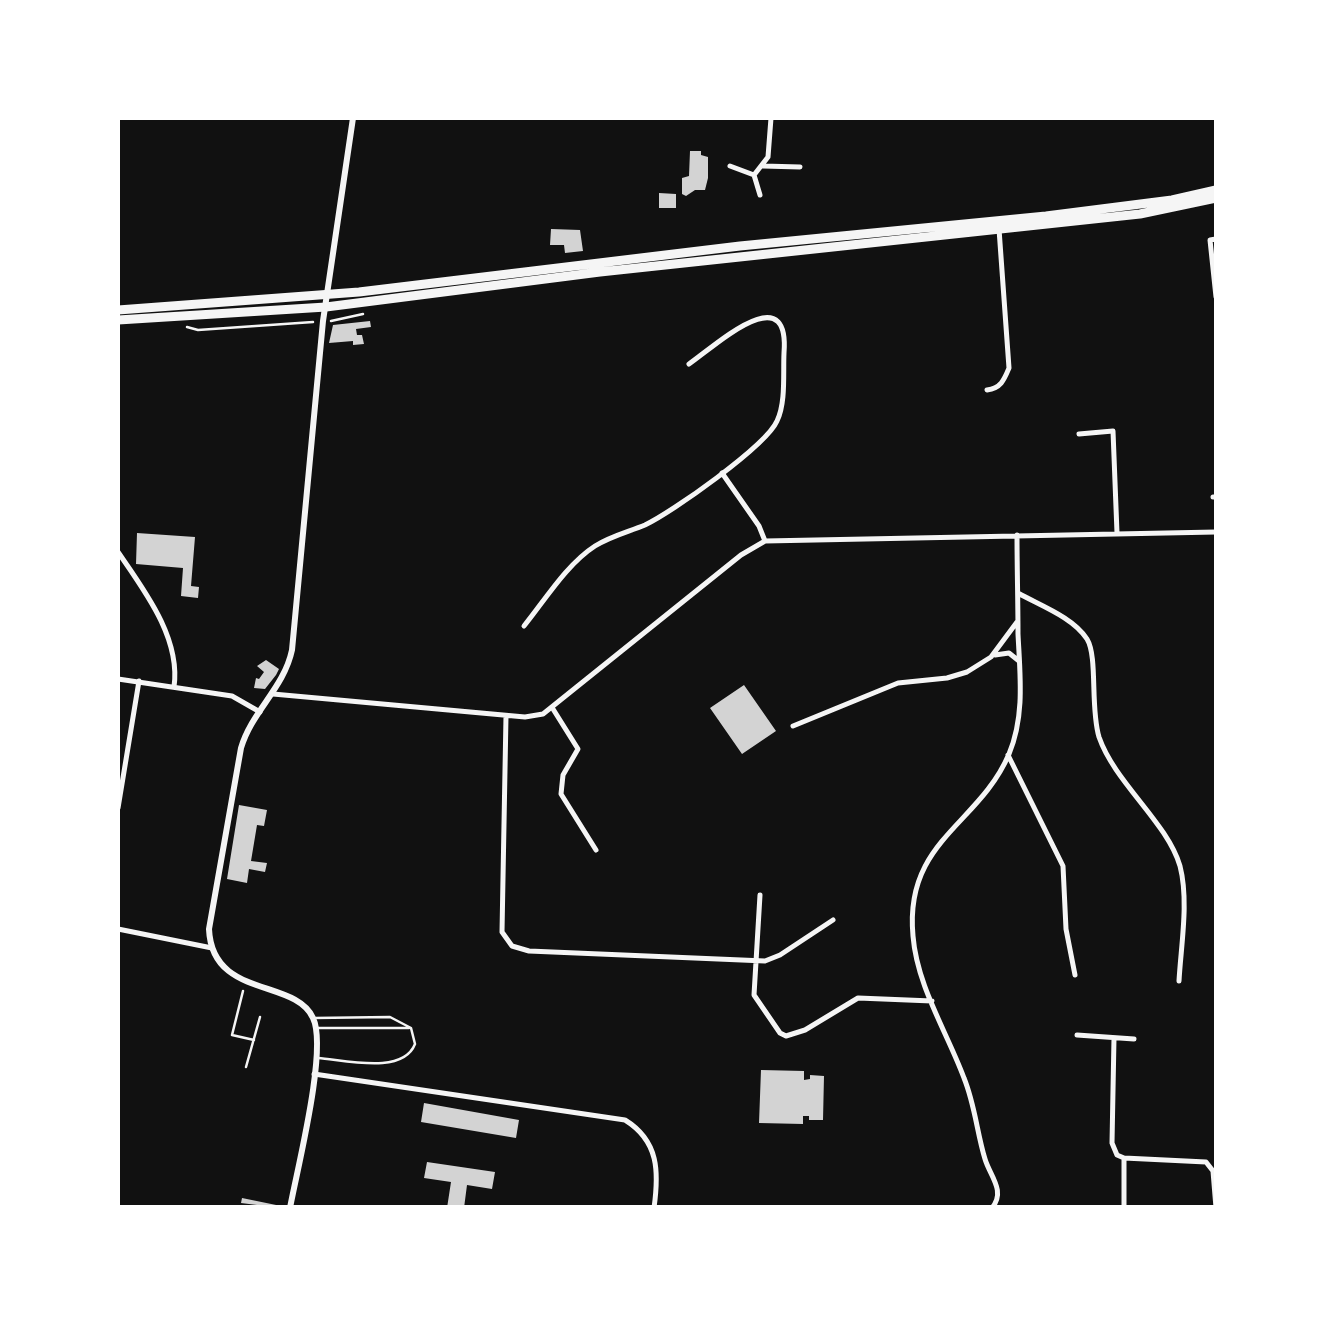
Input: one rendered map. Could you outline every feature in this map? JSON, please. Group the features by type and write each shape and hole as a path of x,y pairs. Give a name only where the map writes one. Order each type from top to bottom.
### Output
{"main road":[{"path":"999,226 1216,190"},
{"path":"118,320 327,300 740,246 1140,214 1216,198"},
{"path":"118,310 327,300"}],"street":[{"path":"290,1208 314,1074 314,1018 301,1004 220,964 212,948 210,919 244,739 287,669 294,630 327,300 353,118"},
{"path":"754,174 770,153 771,118"},
{"path":"730,166 754,174"},
{"path":"763,166 800,167"},
{"path":"754,174 760,196"},
{"path":"987,390 996,389 1003,382 1008,368 999,226"},
{"path":"1216,239 1210,240 1216,296"},
{"path":"524,626 588,551 658,518 722,472 778,421 784,333 777,320 762,315 690,364"},
{"path":"1079,434 1113,432 1117,533"},
{"path":"722,472 759,526 764,542"},
{"path":"273,694 534,716 553,709 741,554 764,542 1216,532"},
{"path":"992,1208 998,1190 985,1161 965,1080 915,953 912,920 915,891 932,852 995,778 1008,755 1019,717 1016,536"},
{"path":"118,552 166,634 174,663 174,687"},
{"path":"1018,593 1073,624 1090,643 1093,710 1100,739 1180,866 1179,981"},
{"path":"991,657 1018,619"},
{"path":"793,726 898,683 960,675 991,657 1010,654 1019,661"},
{"path":"118,679 237,698 260,712"},
{"path":"118,808 120,774 138,681"},
{"path":"553,709 578,749 563,774 561,794 596,850"},
{"path":"506,716 502,932 506,941 529,951 756,961 780,955 833,920"},
{"path":"1008,755 1063,866 1066,929 1075,975"},
{"path":"760,895 754,995 786,1036 798,1034 858,998 932,1002"},
{"path":"118,928 212,948"},
{"path":"1077,1035 1134,1039"},
{"path":"1114,1038 1112,1143 1117,1154 1124,1158 1206,1162 1214,1172 1216,1208"},
{"path":"314,1074 625,1120 642,1134 656,1159 654,1208"},
{"path":"1124,1158 1124,1208"}],"lane":[{"path":"314,1018 390,1017 411,1028"},
{"path":"316,1028 411,1028"},
{"path":"316,1058 401,1060 414,1049 411,1028"}],"path":[{"path":"177,326 198,330 307,322"},
{"path":"118,826 118,839"},
{"path":"247,980 232,1034 254,1040"},
{"path":"246,1067 260,1017"}],"building":[{"path":"690,151 701,151 701,155 708,157 708,178 705,190 695,190 686,196 682,194 682,178 689,176"},
{"path":"659,193 676,194 676,208 659,208"},
{"path":"551,229 580,230 583,251 565,253 564,245 550,245"},
{"path":"370,321 371,327 356,329 364,344 329,343 333,325"},
{"path":"137,533 195,537 191,586 199,587 198,598 181,596 183,568 136,564"},
{"path":"266,660 279,669 265,689 254,688 256,678 264,672 257,666"},
{"path":"744,685 776,731 742,754 710,708"},
{"path":"239,805 267,810 264,826 257,825 251,861 267,863 265,872 249,869 247,883 227,879"},
{"path":"761,1070 804,1071 804,1080 810,1079 810,1075 824,1076 823,1120 803,1116 803,1124 759,1123"},
{"path":"424,1103 519,1120 516,1138 421,1122"},
{"path":"427,1162 495,1172 492,1189 467,1185 464,1208 447,1208 451,1182 424,1178"},
{"path":"242,1198 281,1206 281,1208 241,1203"}]}
